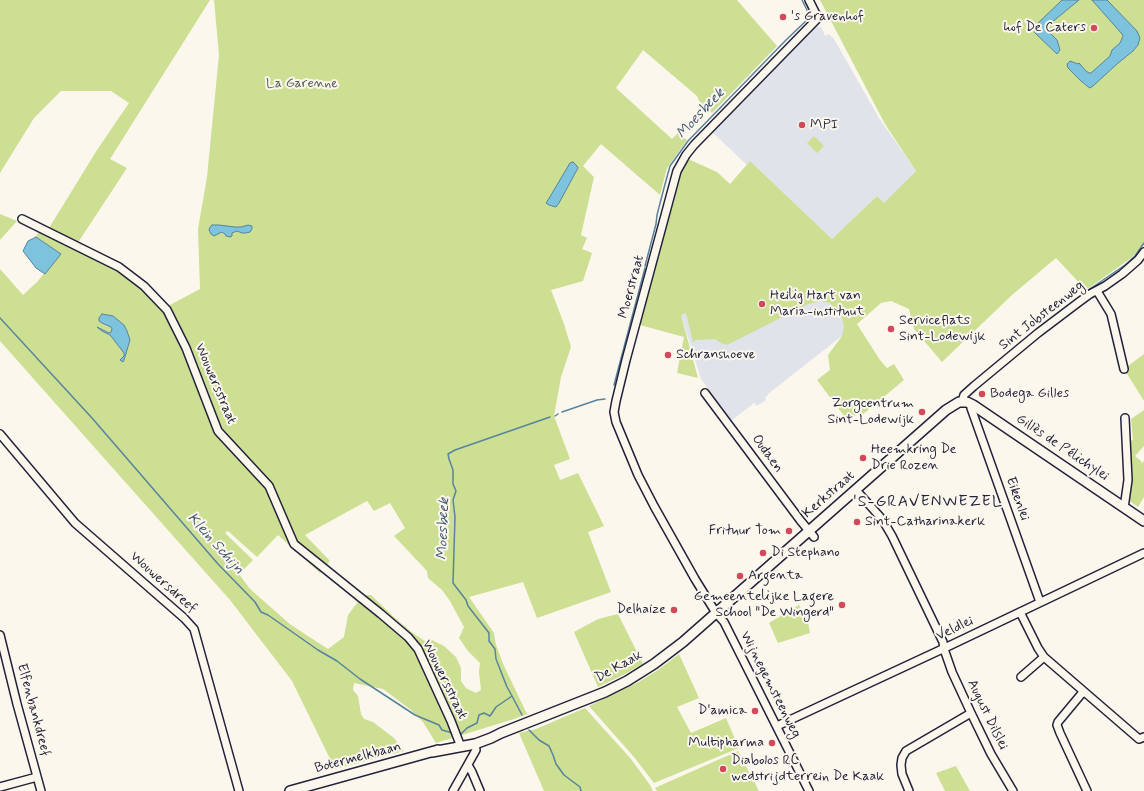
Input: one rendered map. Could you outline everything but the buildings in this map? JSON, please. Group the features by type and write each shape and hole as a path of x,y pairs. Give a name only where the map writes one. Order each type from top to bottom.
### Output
{"main road":[{"name":"Kerkstraat","path":"716,613 811,534 856,490 951,406 962,402"},
{"name":"Gillès de Pélichylei","path":"962,402 972,406 1144,521"},
{"name":"De Kaak","path":"523,724 583,701 627,681 654,664 683,642 716,613"},
{"name":"Botermelkbaan","path":"461,745 475,744 523,724"},
{"name":"Botermelkbaan","path":"290,791 501,733"}],"street":[{"name":"Moerstraat","path":"716,613 695,579 638,475 616,422 614,412 677,171 694,144 818,18 809,0"},
{"name":"Wouwersstraat","path":"22,219 119,267 144,286 168,310 186,348 218,431 269,486 294,544 381,614 408,637 418,649 461,745"},
{"name":"Sint Jobsteenweg","path":"962,402 968,398 974,386 1079,302 1122,274 1138,260 1144,252"},
{"path":"1097,291 1111,314 1124,369"},
{"name":"Oudaen","path":"705,393 811,534"},
{"name":"Eikenlei","path":"972,406 1040,602"},
{"path":"1124,508 1128,480 1126,418"},
{"name":"Wouwersdreef","path":"0,434 75,522 184,618 194,629 239,791"},
{"name":"August Dilslei","path":"856,490 886,524 943,642 952,672 971,713 991,754 1013,791"},
{"name":"Veldlei","path":"777,726 1144,553"},
{"path":"1020,612 1044,657 1139,739 1144,737"},
{"name":"Wijnegemsteenweg","path":"716,613 724,622 809,791"},
{"name":"Elfenbankdreef","path":"0,635 15,697 41,791"},
{"path":"1021,677 1044,657"},
{"path":"1084,692 1057,725 1087,791"},
{"path":"908,791 902,774 901,765 902,758 906,751 971,713"},
{"path":"453,791 476,750 475,744"},
{"path":"468,765 480,791"},
{"path":"0,787 37,777"}],"shaded area":[{"name":"MPI","path":"816,26 821,27 825,36 829,34 834,39 879,118 916,171 884,204 877,196 832,239 750,161 747,165 713,133"},
{"name":"Heilig Hart van Maria-instituut","path":"709,201 857,324 768,394 765,398 766,400 757,406 754,403 731,421 701,379 680,312"}],"green space":[{"name":"La Garenne","path":"0,0 210,0 110,159 127,168 77,244 146,285 168,306 200,289 198,229 207,177 219,55 214,0 737,0 777,46 712,113 699,101 697,96 643,50 616,88 672,139 678,133 687,140 667,168 660,195 601,144 583,166 594,177 581,235 587,238 582,249 592,253 583,281 551,290 571,347 561,377 554,416 570,459 554,465 560,480 578,473 604,526 588,532 611,592 537,618 523,582 469,597 494,633 496,645 504,666 527,714 436,743 423,722 411,710 383,689 354,683 353,690 358,696 361,714 364,719 373,722 394,738 404,751 335,769 292,681 230,600 0,341 0,269 23,295 37,282 60,254 36,237 40,228 61,236 49,228 97,150 129,103 111,91 61,91 34,118 0,173","holes":["367,501 374,511 390,503 405,528 394,536 427,571 428,578 442,590 450,601 464,627 459,638 468,651 480,663 479,672 481,690 476,693 466,688 461,681 461,668 456,657 444,646 432,640 425,641 414,634 371,595 363,595 348,615 344,637 328,649 291,625 250,589 239,574 253,560 225,533 228,531 257,557 278,535 320,573 330,561 305,535"]},
{"path":"820,0 1144,0 1144,245 1131,258 1086,290 1056,258 1012,295 942,362 914,329 909,309 891,301 881,303 857,324 880,360 887,368 894,364 904,380 861,416 859,412 848,421 817,380 830,370 828,355 842,336 844,326 842,318 830,303 821,301 808,304 727,345 715,339 696,340 693,342 686,313 681,315 698,378 677,373 684,337 640,325 671,204 679,177 688,159 717,172 730,184 750,161 832,239 877,196 884,203 916,171 885,124"},
{"path":"814,136 824,146 817,153 807,143"},
{"path":"0,214 17,221 0,240"},
{"path":"1144,354 1144,401 1124,369"},
{"path":"1144,410 1144,446 1135,456 1142,462 1141,464 1144,461 1144,497 1138,507 1128,500 1127,442 1133,440 1131,419"},
{"path":"799,605 804,614 807,616 810,633 778,643 769,623"},
{"path":"618,614 643,664 598,687 574,632 598,619"},
{"path":"679,654 699,698 677,707 691,733 726,718 739,748 654,783 634,757 589,706 637,683 658,670"},
{"path":"585,708 631,759 653,791 544,791 519,733 536,729"},
{"name":"Diabolos RC wedstrijdterrein De Kaak","path":"738,751 759,791 657,791 655,788 657,787"},
{"path":"956,766 970,791 945,791 936,773"}],"water":[{"path":"1062,0 1079,0 1048,27 1048,31 1057,40 1060,50 1057,54 1034,31 1035,26"},
{"path":"1092,0 1107,0 1137,31 1140,38 1138,45 1133,51 1090,88 1068,68 1067,64 1070,61 1079,63 1086,71 1091,73 1110,56 1112,50 1120,43 1123,36"},
{"path":"573,162 578,168 559,203 556,207 549,205 546,203 570,163"},
{"path":"212,225 241,227 248,225 252,226 252,229 250,232 246,233 237,231 232,233 232,236 230,237 226,236 222,232 214,236 209,230"},
{"path":"36,237 61,254 45,274 36,268 23,251 28,241"},
{"path":"102,314 113,316 124,325 127,331 130,340 123,362 120,360 124,356 124,353 110,335 97,327 109,333 111,332 111,327 99,321"}],"waterway":[{"name":"Moesbeek","path":"645,266 670,166 688,141 807,20 808,12 802,0"},
{"path":"1084,293 1125,265 1135,256 1144,243"},
{"name":"Moesbeek","path":"614,385 645,268"},
{"name":"Klein Schijn","path":"0,318 92,418 218,564 255,602 261,612 268,615 318,650 337,661 360,679 415,715 439,725 442,730 453,733"},
{"name":"Moesbeek","path":"562,412 597,400 605,399"},
{"name":"Moesbeek","path":"512,696 496,659 495,649 489,641 489,633 468,606 466,600 453,583 455,517 453,500 456,491 453,484 453,470 448,454 455,450 550,417"},
{"name":"Klein Schijn","path":"458,734 460,735 467,728 477,723 479,715 484,713 490,716 496,707 512,696 522,715"},
{"name":"Klein Schijn","path":"529,730 539,740 549,746 556,764 564,775 580,787 581,791"}],"place":[{"name":"'s Gravenhof","path":"783,17"},
{"name":"hof De Caters","path":"1094,28"},
{"name":"MPI","path":"802,125"},
{"name":"Heilig Hart van Maria-instituut","path":"762,304"},
{"name":"Serviceflats Sint-Lodewijk","path":"891,329"},
{"name":"Schranshoeve","path":"668,355"},
{"name":"Bodega Gilles","path":"982,394"},
{"name":"Zorgcentrum Sint-Lodewijk","path":"922,412"},
{"name":"Heemkring De Drie Rozen","path":"863,458"},
{"name":"Sint-Catharinakerk","path":"857,522"},
{"name":"Frituur Tom","path":"789,531"},
{"name":"Di Stephano","path":"763,553"},
{"name":"Argenta","path":"740,576"},
{"name":"Gemeentelijke Lagere School \"De Wingerd\"","path":"842,605"},
{"name":"Delhaize","path":"674,610"},
{"name":"D'amica","path":"755,711"},
{"name":"Multipharma","path":"772,743"},
{"name":"Diabolos RC wedstrijdterrein De Kaak","path":"723,769"}],"district":[{"name":"'S-GRAVENWEZEL","path":"928,503"}]}
